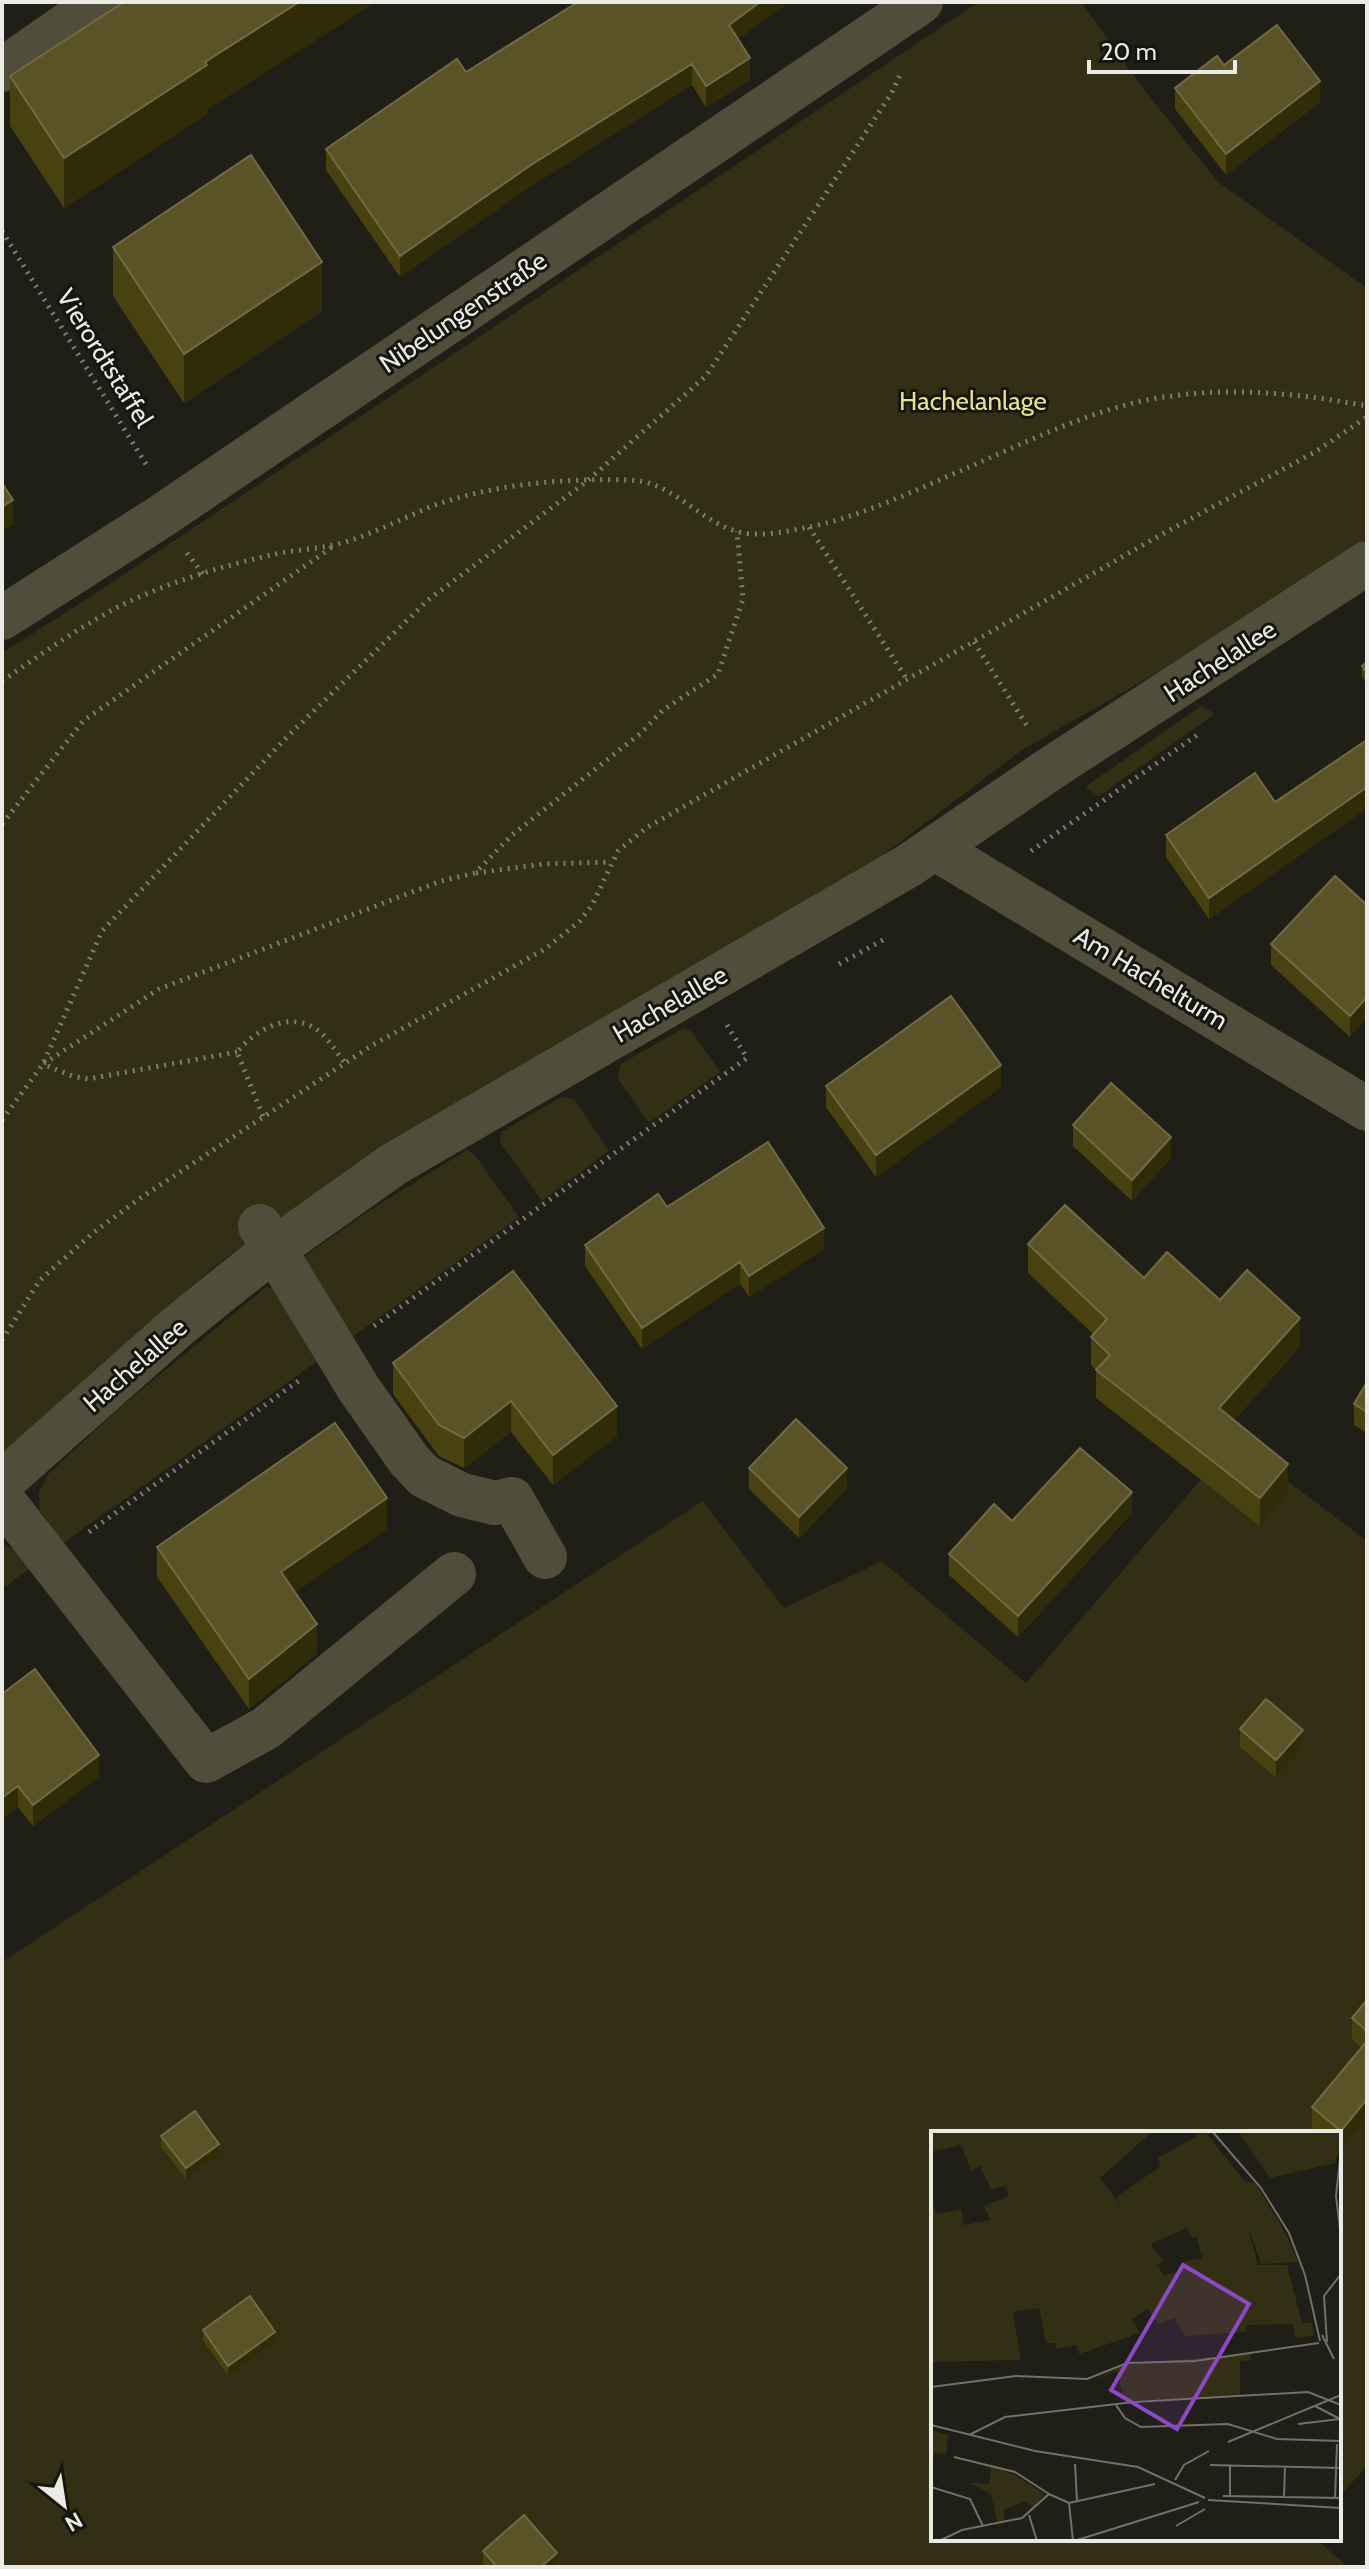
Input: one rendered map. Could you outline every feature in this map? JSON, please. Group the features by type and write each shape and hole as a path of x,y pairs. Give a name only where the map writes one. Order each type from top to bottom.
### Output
{"street":[{"path":"2,70 99,2"},
{"name":"Nibelungenstraße","path":"2,618 173,507 912,9"},
{"name":"Hachelallee","path":"2,1482 177,1327 266,1238 895,874 1053,767 1367,563"},
{"name":"Am Hachelturm","path":"934,848 1367,1109"},
{"path":"266,1238 337,1353 409,1460 424,1476 462,1495 495,1503 512,1499 545,1557"},
{"path":"2,1499 206,1761 266,1728 454,1574"}],"path":[{"path":"2,1120 43,1064 102,931 113,919 288,736 428,600 586,482 706,376 891,94 914,49 912,9"},
{"name":"Vierordtstaffel","path":"2,231 173,507"},
{"path":"2,824 83,721 336,545 438,504 485,491 535,484 633,480 670,491 707,516 737,531 767,534 809,527 889,501 1097,414 1171,396 1265,392 1367,406"},
{"path":"2,1340 40,1280 139,1199 345,1063 564,936 592,905 618,851 646,828 1166,532 1315,452 1367,417"},
{"path":"809,527 908,681"},
{"path":"475,873 512,835 641,733 663,710 718,674 743,599 737,531"},
{"path":"2,681 119,607 159,590 276,554 336,545"},
{"path":"974,642 1053,767"},
{"path":"1002,888 1021,858 1208,727"},
{"path":"43,1064 159,989 441,881 543,864 611,862"},
{"path":"826,970 854,958 893,933"},
{"path":"84,1536 747,1058 724,1021 735,1014"},
{"path":"43,1064 88,1079 237,1052 259,1031 273,1025 299,1022 320,1032 345,1063"},
{"path":"237,1052 263,1116"}],"green space":[{"name":"Hachelanlage","path":"979,2 1081,2 1142,87 1218,182 1367,288 1367,538 1244,623 1022,750 874,862 369,1156 216,1265 2,1455 2,653"},
{"path":"1201,706 1215,714 1099,796 1085,787"},
{"path":"683,1028 692,1032 720,1072 649,1123 618,1079 621,1064"},
{"path":"561,1097 574,1099 609,1151 542,1201 500,1142 501,1132"},
{"path":"467,1150 474,1154 519,1217 347,1341 302,1258 376,1206"},
{"path":"266,1287 280,1290 326,1355 62,1544 39,1508 39,1492 49,1473 123,1405"},
{"path":"1234,1441 1367,1541 1367,2466 1341,2495 1341,2131 931,2131 931,2541 1318,2541 1348,2567 2,2567 2,1962 703,1501 784,1608 882,1561 1026,1683"},
{"path":"2,1542 15,1551 29,1569 2,1589"}],"building":[{"path":"124,2 299,2 64,158 10,76"},
{"path":"578,2 760,2 729,25 750,58 706,86 692,64 531,165 400,256 326,149 457,59 466,72"},
{"path":"1277,25 1320,81 1226,154 1175,88 1217,56 1224,65"},
{"path":"251,155 322,262 184,354 113,247"},
{"path":"2,483 13,500 2,507"},
{"path":"1367,740 1367,787 1209,898 1166,835 1255,773 1275,802"},
{"path":"1335,876 1367,905 1367,997 1350,1016 1271,944"},
{"path":"951,996 1001,1065 876,1155 826,1086"},
{"path":"1111,1083 1171,1137 1132,1180 1073,1125"},
{"path":"768,1142 824,1228 749,1276 740,1262 642,1328 585,1245 658,1194 667,1207"},
{"path":"1065,1205 1144,1278 1167,1252 1220,1300 1247,1270 1300,1318 1219,1408 1288,1464 1260,1498 1096,1370 1110,1355 1091,1337 1107,1319 1028,1244"},
{"path":"513,1271 617,1406 553,1455 511,1401 464,1438 439,1425 393,1363"},
{"path":"1367,1382 1367,1412 1354,1404"},
{"path":"796,1419 847,1468 799,1517 749,1468"},
{"path":"335,1423 387,1498 281,1572 317,1624 249,1679 157,1547"},
{"path":"1080,1448 1132,1492 1018,1616 949,1554 994,1504 1012,1521"},
{"path":"35,1669 99,1755 33,1805 18,1786 2,1798 2,1694"},
{"path":"1266,1699 1303,1730 1276,1760 1240,1729"},
{"path":"1367,2000 1367,2031 1352,2018"},
{"path":"1367,2041 1367,2099 1341,2131 1312,2107"},
{"path":"195,2111 219,2144 186,2168 161,2136"},
{"path":"250,2296 275,2332 228,2366 203,2330"},
{"path":"524,2515 557,2553 541,2567 497,2567 483,2551"}]}
